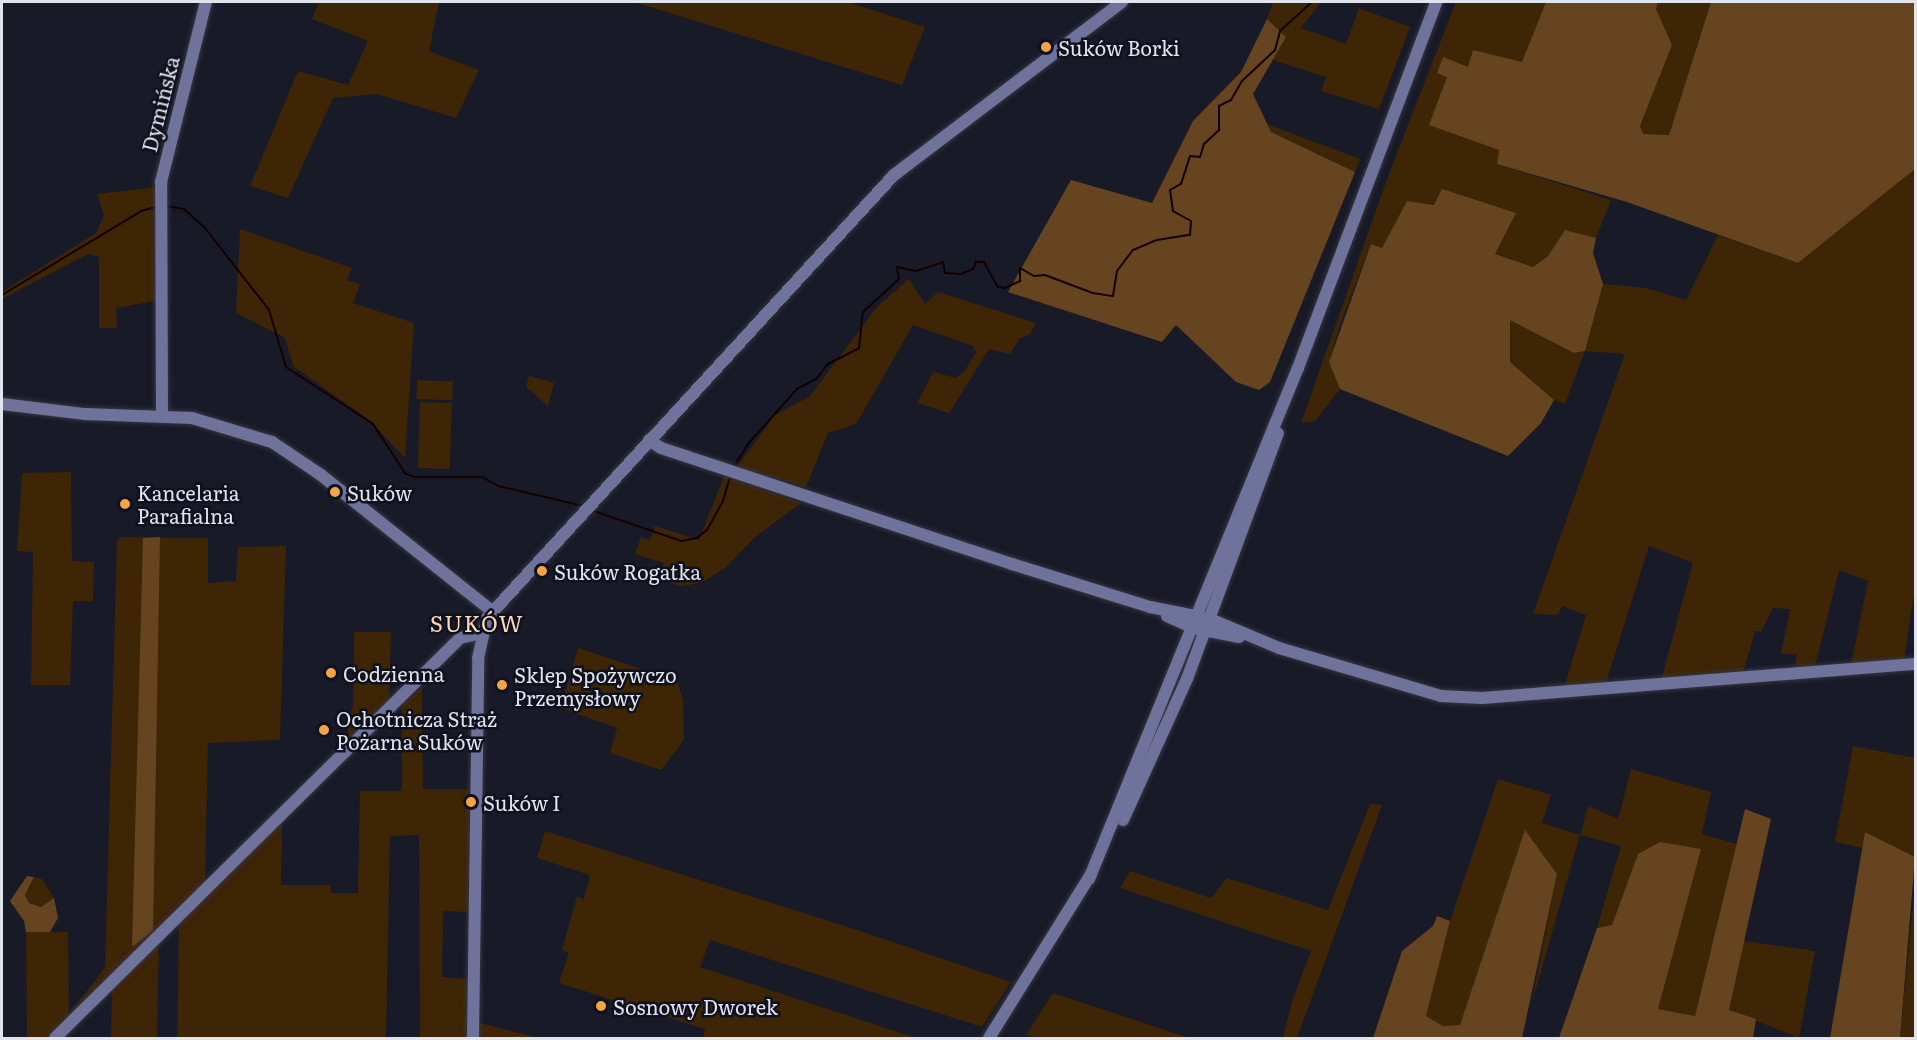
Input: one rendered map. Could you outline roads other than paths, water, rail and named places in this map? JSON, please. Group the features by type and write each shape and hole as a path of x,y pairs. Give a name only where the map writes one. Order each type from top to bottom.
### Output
{"street":[{"name":"Dymińska","path":"162,417 159,203 206,2"},
{"path":"473,1038 480,640 492,611 894,175 1122,2"},
{"path":"989,1038 1089,879 1140,786 1436,2"},
{"path":"2,404 208,421 279,446 492,611"},
{"path":"649,440 661,448 1412,691 1470,698 1916,664"},
{"path":"55,1038 450,651 460,638 480,640"}],"waterway":[{"path":"733,468 748,444 797,389 816,379 828,364 859,348 863,312 899,279 897,267 916,271 943,262 945,273 961,274 973,269 976,262 984,262 998,287 1005,288 1020,281 1020,268 1034,276 1045,275 1093,293 1113,296 1117,271 1133,250 1157,240 1190,235 1191,221 1173,211 1170,190 1181,184 1190,156 1200,157 1204,144 1219,130 1219,106 1231,100 1242,81 1275,50 1280,31 1312,2"},
{"path":"165,206 184,209 205,228 269,310 286,367 373,424 405,473 414,477 482,477 498,486 583,506"},
{"path":"2,295 141,211 156,207"},
{"path":"591,510 681,541 697,538 707,530 723,501 730,477"}],"place":[{"name":"Suków Borki","path":"1046,47"},
{"name":"Suków","path":"335,492"},
{"name":"Kancelaria Parafialna","path":"125,504"},
{"name":"Suków Rogatka","path":"542,571"},
{"name":"Codzienna","path":"331,673"},
{"name":"Sklep Spożywczo Przemysłowy","path":"502,685"},
{"name":"Ochotnicza Straż Pożarna Suków","path":"324,730"},
{"name":"Suków I","path":"471,802"},
{"name":"Sosnowy Dworek","path":"601,1006"}],"district":[{"name":"SUKÓW","path":"477,623"}]}
